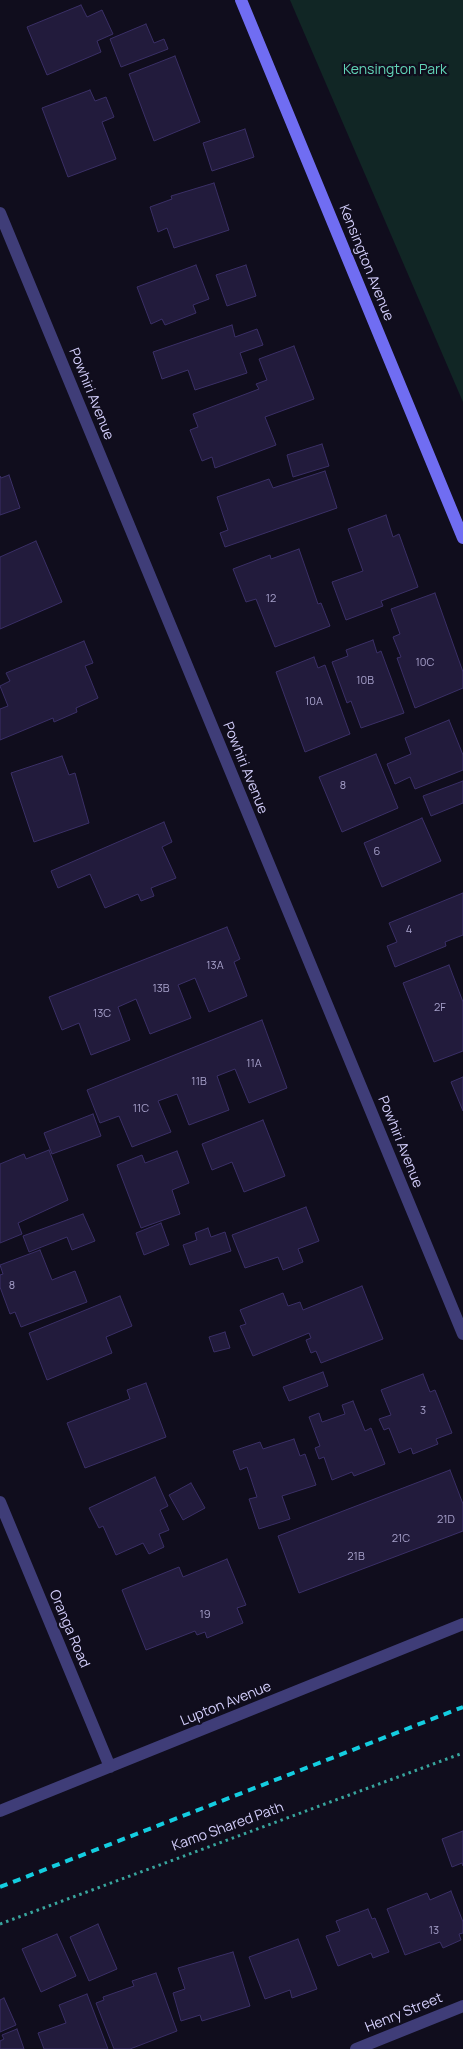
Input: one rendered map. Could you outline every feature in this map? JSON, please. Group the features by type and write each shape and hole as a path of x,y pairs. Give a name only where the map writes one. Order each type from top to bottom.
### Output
{"main road":[{"name":"Kensington Avenue","path":"241,0 463,538"}],"street":[{"name":"Powhiri Avenue","path":"0,213 463,1334"},
{"name":"Oranga Road","path":"0,1502 110,1767"},
{"name":"Lupton Avenue","path":"0,1811 463,1624"},
{"name":"Henry Street","path":"356,2049 463,2006"}],"path":[{"name":"Kamo Shared Path","path":"0,1924 463,1753"}],"green space":[{"name":"Kensington Park","path":"290,0 463,0 463,402"}],"building":[{"path":"81,5 87,17 102,10 113,34 97,41 101,52 47,75 27,27"},
{"path":"146,24 154,43 164,39 168,49 121,67 110,39"},
{"path":"175,56 200,122 154,141 129,74"},
{"path":"90,90 95,101 106,97 114,117 102,122 116,159 68,177 42,108"},
{"path":"245,129 254,157 212,171 203,143"},
{"path":"214,183 229,230 174,248 167,228 158,232 150,207 172,199 171,196"},
{"path":"196,265 209,299 193,305 196,313 165,325 162,319 151,324 137,287"},
{"path":"246,265 256,296 227,306 216,275"},
{"path":"232,325 235,337 257,329 263,345 240,353 247,373 195,390 188,370 162,379 153,352"},
{"path":"294,346 314,399 265,417 276,445 215,468 212,457 202,461 190,430 198,427 193,414 259,389 256,384 267,380 259,359"},
{"path":"322,444 329,466 293,477 287,455"},
{"path":"325,471 337,508 225,547 220,533 228,530 217,497 269,479 273,488"},
{"path":"9,475 20,508 0,515 0,476 1,478"},
{"path":"386,515 393,537 399,534 418,587 381,601 383,606 346,620 332,582 363,571 348,529"},
{"path":"36,541 62,602 0,629 0,557"},
{"path":"299,549 318,604 321,603 330,626 275,647 256,599 246,602 233,569 270,555 271,559"},
{"path":"435,593 463,672 463,688 415,708 397,658 401,657 393,637 400,634 391,609"},
{"path":"373,640 377,653 381,651 404,713 361,728 351,701 347,703 332,662 348,656 346,650"},
{"path":"84,641 93,663 85,666 98,698 76,708 77,712 54,722 53,718 0,740 0,709 8,706 0,686 10,681 6,673"},
{"path":"314,657 318,668 325,665 350,734 305,752 276,672"},
{"path":"449,720 463,755 463,770 415,789 410,777 395,784 387,764 411,754 405,738"},
{"path":"376,754 398,808 342,832 319,777"},
{"path":"62,756 69,775 75,773 89,823 34,842 11,773"},
{"path":"463,781 463,803 431,816 423,796"},
{"path":"422,818 441,861 382,887 364,843"},
{"path":"164,822 172,842 162,847 176,878 151,888 154,896 141,901 138,894 105,908 90,874 58,888 51,871"},
{"path":"463,893 463,935 445,942 446,946 395,967 387,946 397,942 389,923"},
{"path":"227,927 240,959 234,962 247,996 209,1012 195,978 178,985 191,1018 150,1034 136,999 118,1007 130,1040 91,1055 79,1023 62,1030 49,997"},
{"path":"449,965 463,1002 463,1051 434,1062 403,983"},
{"path":"262,1020 287,1088 249,1103 235,1069 217,1076 229,1110 189,1125 177,1094 158,1101 171,1132 132,1147 119,1116 100,1123 87,1090"},
{"path":"463,1077 463,1111 451,1082"},
{"path":"93,1114 101,1136 52,1154 44,1133"},
{"path":"263,1120 285,1176 244,1192 232,1162 212,1170 202,1144"},
{"path":"49,1150 68,1200 18,1223 22,1234 0,1243 0,1164 24,1154 26,1159"},
{"path":"177,1151 189,1183 172,1190 180,1214 141,1228 117,1165 142,1155 145,1163"},
{"path":"306,1207 319,1241 298,1249 303,1262 283,1270 278,1257 245,1268 232,1235"},
{"path":"83,1214 95,1241 72,1250 67,1237 29,1252 23,1236"},
{"path":"161,1223 169,1245 144,1255 136,1233"},
{"path":"208,1228 211,1237 225,1232 231,1251 190,1265 183,1245 197,1240 195,1233"},
{"path":"40,1250 52,1280 75,1271 87,1302 21,1327 15,1312 10,1314 0,1287 0,1275 3,1274 0,1265"},
{"path":"362,1286 383,1339 321,1363 316,1351 311,1353 306,1340 311,1338 309,1333 253,1356 240,1326 246,1324 240,1310 283,1293 288,1306 300,1302 303,1310"},
{"path":"120,1296 132,1326 106,1337 112,1353 47,1380 29,1333"},
{"path":"225,1332 230,1348 214,1352 209,1337"},
{"path":"323,1372 328,1386 289,1401 283,1387"},
{"path":"423,1374 430,1392 435,1390 452,1433 436,1439 438,1444 413,1454 411,1448 399,1453 389,1428 384,1430 379,1419 391,1415 381,1390"},
{"path":"146,1383 166,1437 85,1468 67,1423 130,1399 127,1390"},
{"path":"353,1401 365,1431 371,1428 385,1464 354,1476 352,1472 332,1480 324,1457 319,1459 315,1448 320,1446 309,1417 319,1413 322,1422 345,1414 342,1405"},
{"path":"294,1439 300,1456 305,1454 316,1485 282,1496 290,1519 259,1529 249,1499 257,1497 247,1467 240,1470 233,1451 260,1442 263,1449"},
{"path":"450,1470 463,1504 463,1531 299,1593 278,1536"},
{"path":"155,1477 168,1506 160,1510 169,1530 159,1534 164,1547 149,1554 143,1543 116,1555 103,1526 99,1528 89,1508"},
{"path":"191,1483 205,1508 183,1520 169,1495"},
{"path":"227,1559 246,1605 237,1608 243,1623 207,1638 205,1632 197,1635 195,1631 146,1650 122,1590 179,1567 183,1577"},
{"path":"463,1831 463,1866 462,1863 452,1867 442,1839"},
{"path":"451,1891 463,1922 463,1933 459,1934 461,1940 443,1948 440,1942 405,1955 387,1909 427,1893 430,1900"},
{"path":"368,1909 372,1919 375,1918 389,1952 373,1958 371,1953 338,1966 326,1936 340,1931 336,1921"},
{"path":"98,1924 117,1969 89,1981 70,1937"},
{"path":"57,1934 76,1976 41,1992 22,1949"},
{"path":"298,1939 317,1989 292,1998 290,1990 265,1999 249,1957"},
{"path":"233,1952 250,2006 202,2021 200,2015 181,2021 173,1993 185,1989 178,1968"},
{"path":"156,1973 177,2031 130,2049 114,2049 96,2003 104,2000 103,1997 134,1986 132,1981"},
{"path":"87,1994 108,2049 44,2049 38,2033 66,2023 59,2005"},
{"path":"4,1998 16,2025 0,2032 0,2000"},
{"path":"17,2029 24,2049 0,2049 0,2041 4,2039 2,2035"}],"railway":[{"path":"0,1887 463,1707"}]}
